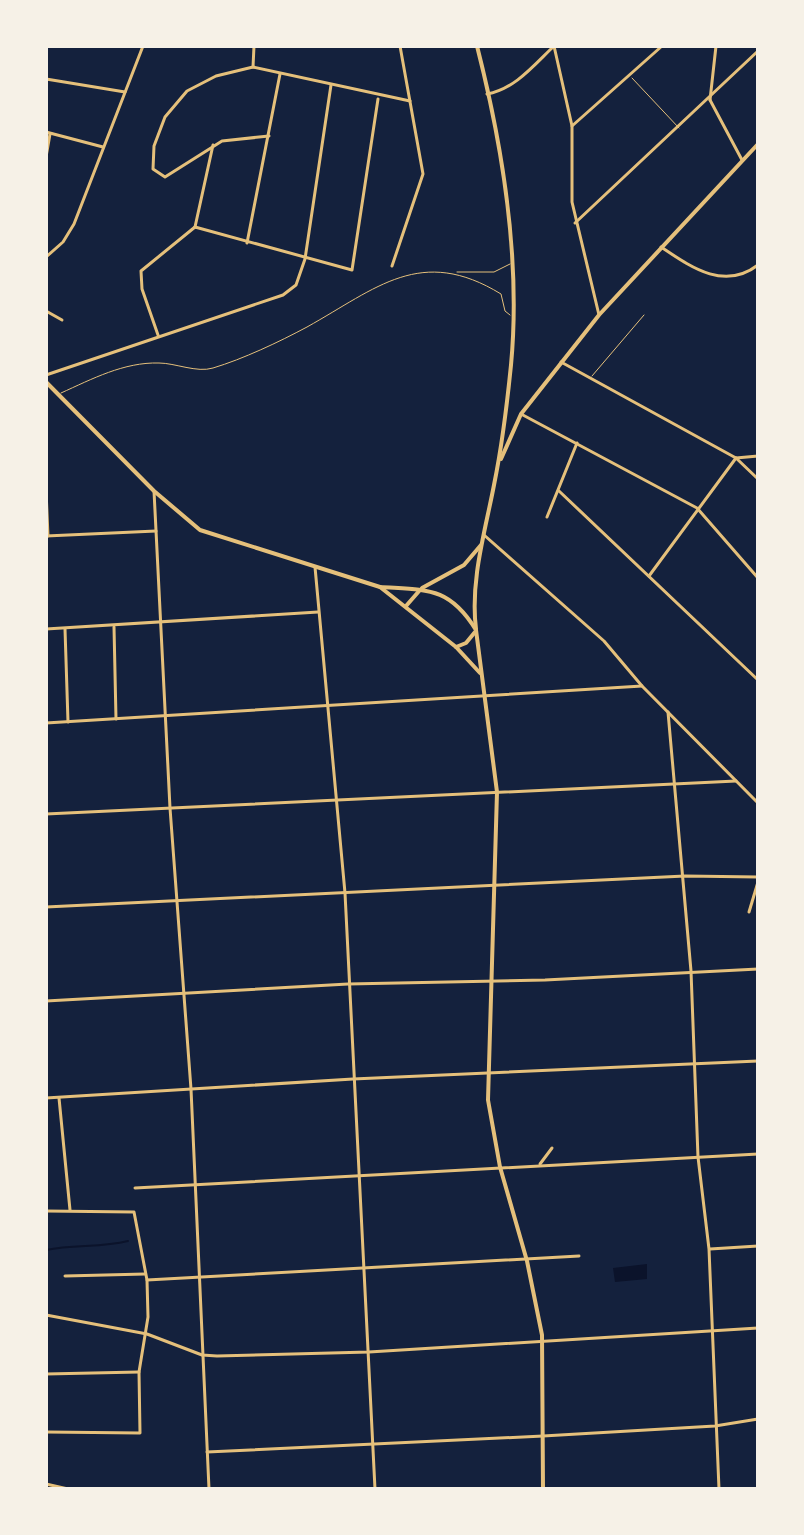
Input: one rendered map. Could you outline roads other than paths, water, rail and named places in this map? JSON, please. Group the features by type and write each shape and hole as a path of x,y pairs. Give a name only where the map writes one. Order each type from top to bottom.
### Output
{"main road":[{"path":"477,46 512,233 513,317 511,363 498,464 474,597 497,792 487,1074 491,1127 527,1261 542,1342 543,1489"},
{"path":"498,464 521,414 599,315 758,144"},
{"path":"46,382 154,491 183,517 213,537 315,565 380,587 422,588 448,598 476,630"},
{"path":"406,606 412,595 464,565 482,543"},
{"path":"380,587 456,647 481,675"},
{"path":"456,647 466,643 476,630"}],"street":[{"path":"46,257 63,242 74,224 143,46"},
{"path":"253,67 254,46"},
{"path":"272,46 284,46"},
{"path":"392,266 423,180 400,46"},
{"path":"487,94 500,92 517,82 554,46"},
{"path":"554,46 572,126 575,223 599,315"},
{"path":"572,126 662,46"},
{"path":"716,46 710,100 742,160"},
{"path":"575,223 710,100 758,51"},
{"path":"269,136 231,138 213,145 171,175 160,176 153,169 154,146 175,103 207,78 253,67 378,97 410,101"},
{"path":"247,243 281,73"},
{"path":"46,79 125,92"},
{"path":"46,375 283,295 296,285 305,259 331,85"},
{"path":"195,227 352,270 378,97"},
{"path":"46,157 48,132 103,147"},
{"path":"158,336 142,289 141,271 146,263 195,227 213,145"},
{"path":"661,247 693,268 717,277 741,274 758,265"},
{"path":"46,311 62,320"},
{"path":"561,362 736,458 758,479"},
{"path":"521,414 697,508 758,578"},
{"path":"547,517 577,443"},
{"path":"649,576 736,458 758,456"},
{"path":"46,490 47,536 156,531"},
{"path":"154,491 168,716 170,808 191,1089 209,1489"},
{"path":"559,491 758,680"},
{"path":"484,535 604,641 642,686 758,803"},
{"path":"315,565 345,893 375,1489"},
{"path":"46,629 319,612"},
{"path":"114,626 116,719"},
{"path":"65,628 68,722"},
{"path":"46,723 642,686"},
{"path":"668,712 685,876 698,1157 709,1249 719,1489"},
{"path":"46,814 736,781"},
{"path":"46,907 685,876 758,879 749,912"},
{"path":"46,1001 348,984 758,969"},
{"path":"46,1098 353,1079 758,1061"},
{"path":"59,1097 70,1210"},
{"path":"540,1164 552,1148"},
{"path":"135,1188 758,1154"},
{"path":"46,1211 131,1210 137,1215 146,1277 147,1334 139,1372 141,1429 133,1434 46,1432"},
{"path":"709,1249 758,1246"},
{"path":"65,1276 146,1277 527,1261 579,1256"},
{"path":"46,1315 147,1334 202,1355 369,1352 758,1328"},
{"path":"46,1374 139,1372"},
{"path":"207,1452 715,1426 758,1419"},
{"path":"46,1484 68,1489"}],"lane":[{"path":"629,75 679,128"},
{"path":"58,394 118,368 137,364 169,364 209,370 304,328 386,280 417,273 494,272 512,263"},
{"path":"455,272 499,292 505,311 513,317"},
{"path":"591,378 644,315"}],"water":[{"path":"647,1264 647,1279 615,1282 613,1268"}],"waterway":[{"path":"46,1250 128,1241"}]}
